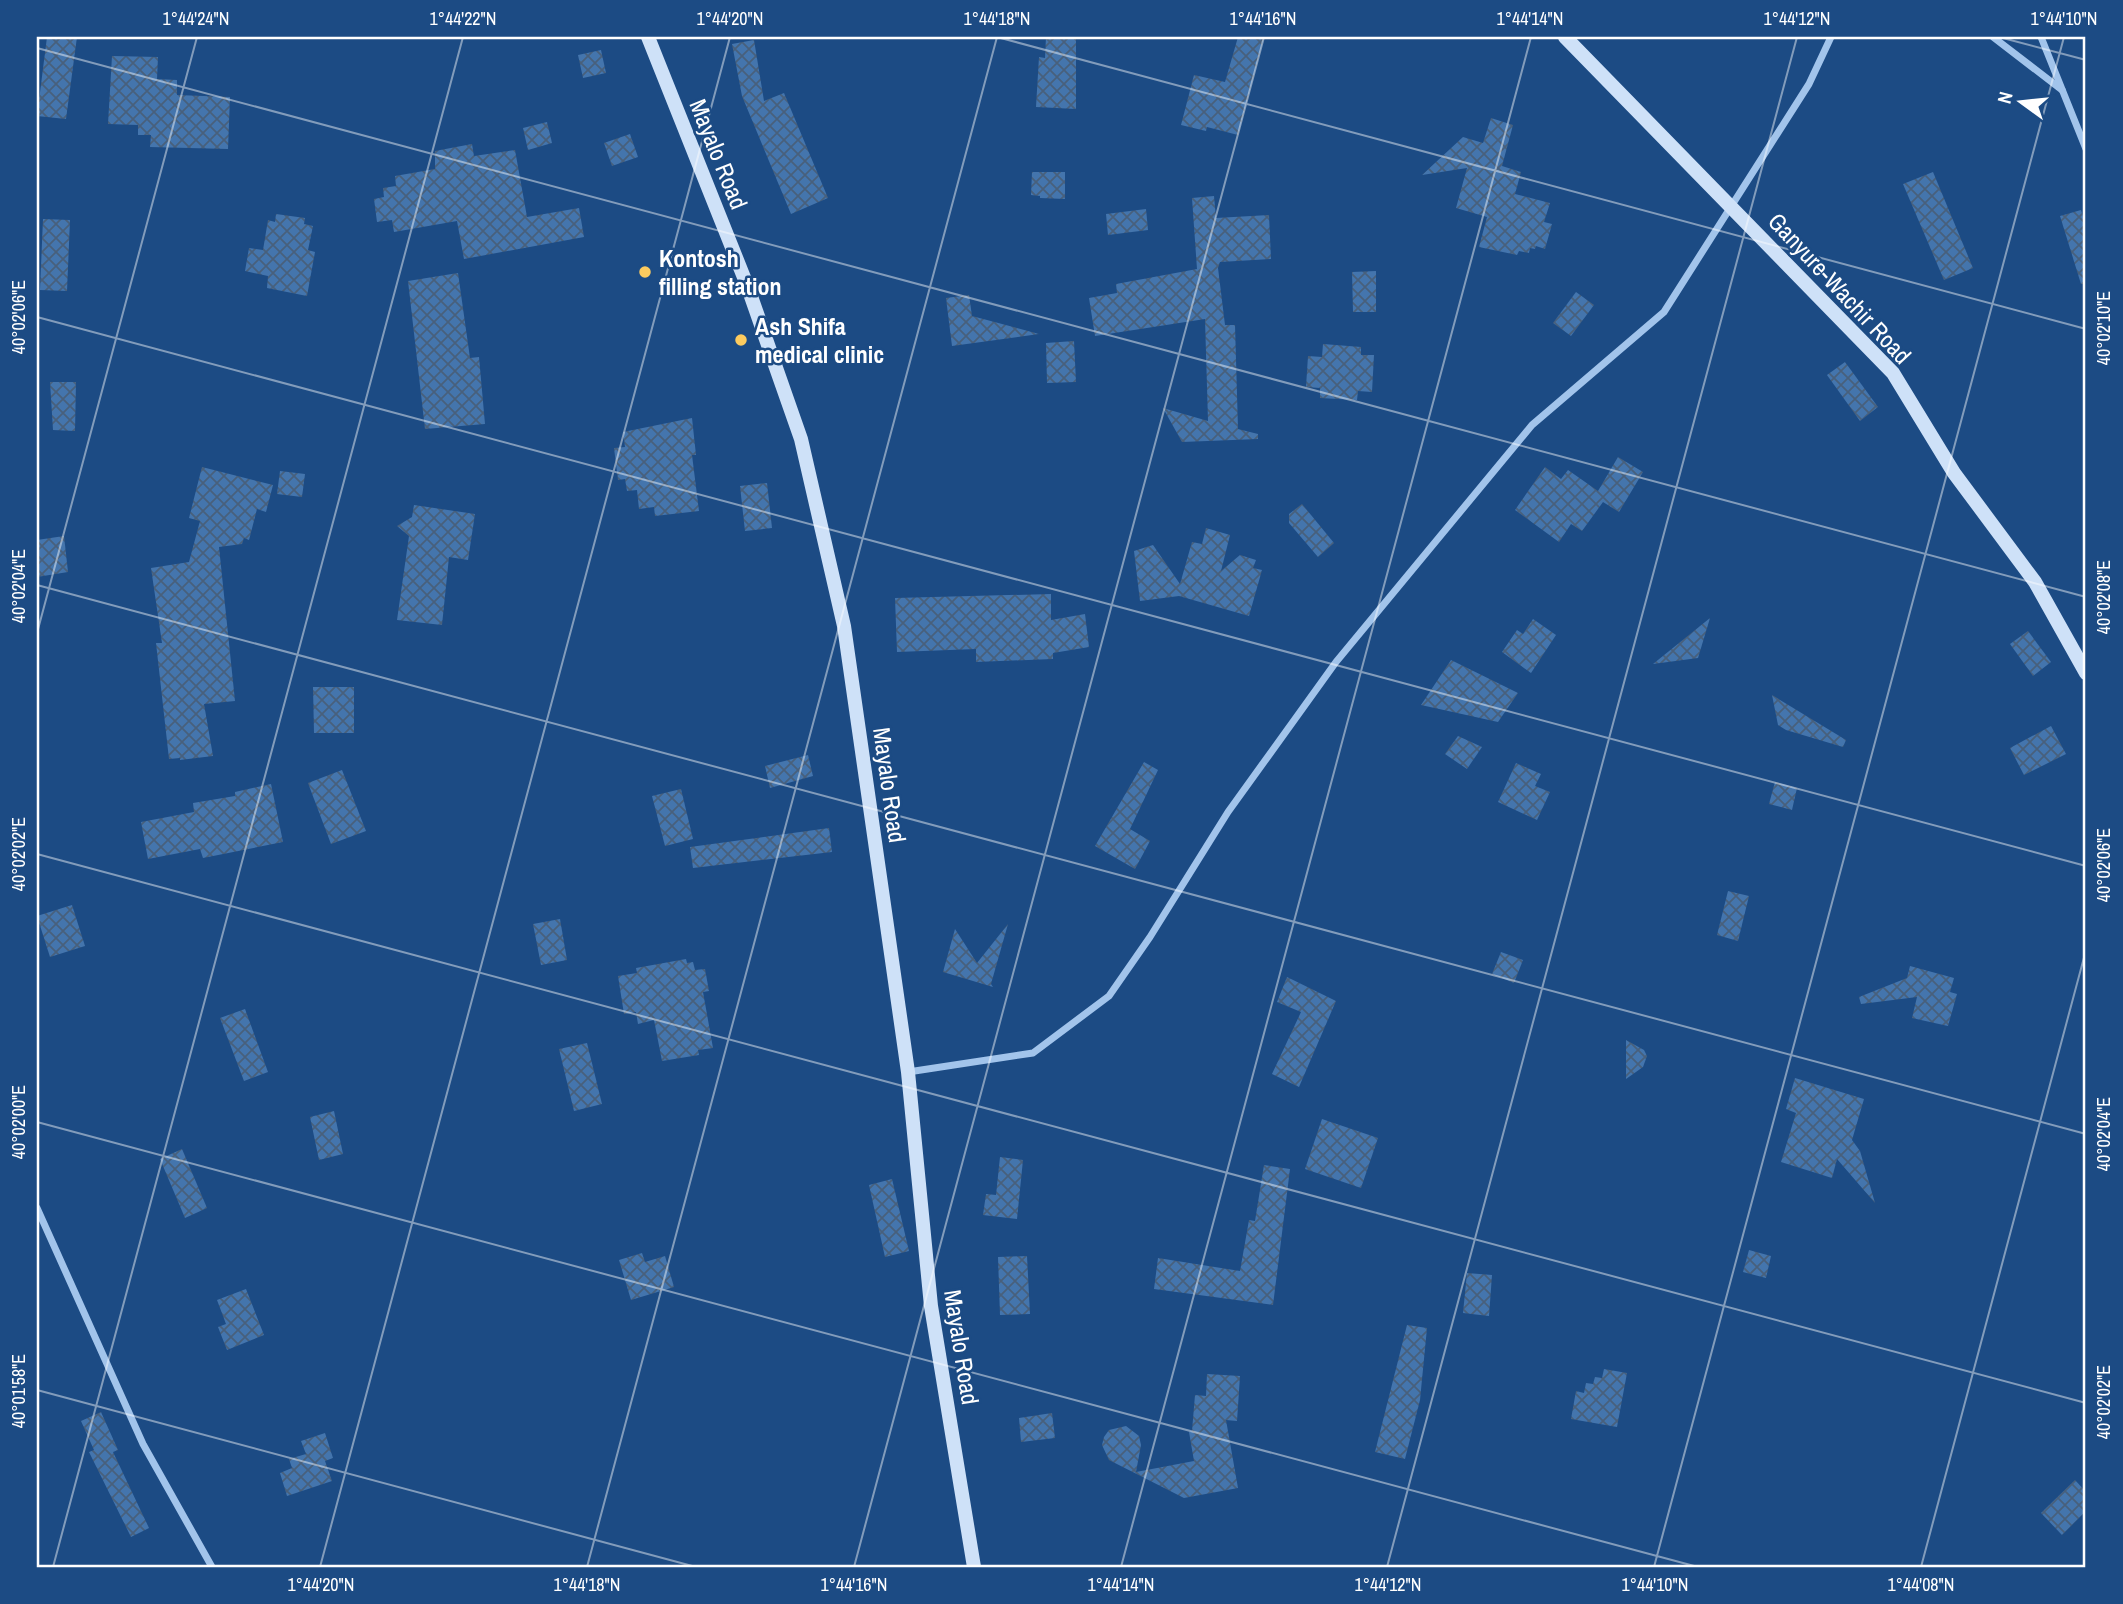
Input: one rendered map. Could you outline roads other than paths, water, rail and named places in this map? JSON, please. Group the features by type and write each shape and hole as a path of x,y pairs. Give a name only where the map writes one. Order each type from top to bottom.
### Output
{"street":[{"name":"Mayalo Road","path":"648,37 747,285 801,439 844,626 908,1072 931,1306 974,1567"},
{"name":"Ganyure-Wachir Road","path":"1565,37 1893,373 1954,473 2035,582 2086,673"},
{"path":"908,1072 1033,1053 1109,996 1150,937 1228,812 1336,662 1532,425 1664,312 1809,84 1831,37"},
{"path":"1993,37 2064,92"},
{"path":"2041,37 2086,149"},
{"path":"37,1208 143,1444 212,1567"}],"place":[{"name":"Kontosh filling station","path":"645,272"},
{"name":"Ash Shifa medical clinic","path":"741,340"}]}
